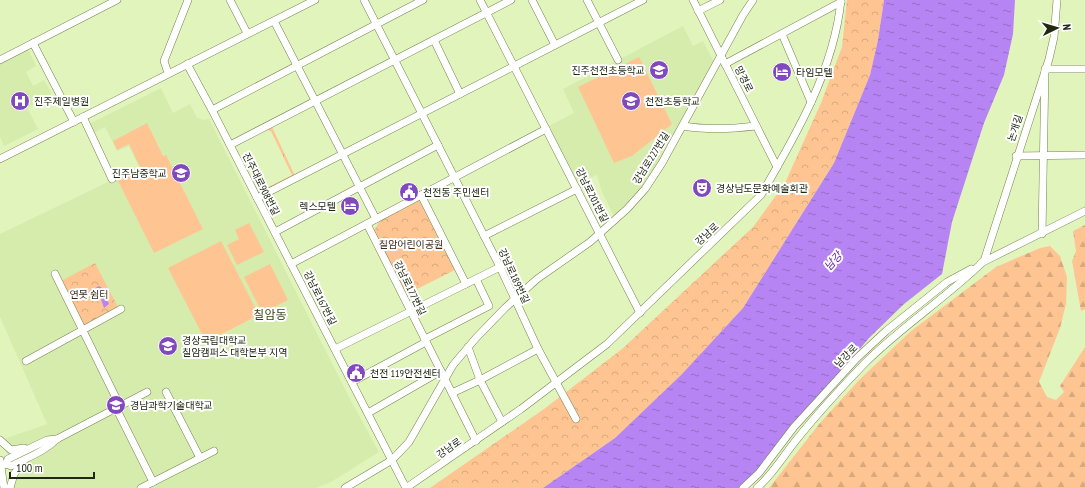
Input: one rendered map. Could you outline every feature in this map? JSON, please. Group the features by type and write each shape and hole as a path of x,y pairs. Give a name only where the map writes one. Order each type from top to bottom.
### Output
{"street":[{"path":"0,60 117,0"},
{"path":"168,73 164,60 188,0"},
{"path":"230,0 247,33"},
{"path":"0,159 247,33 316,0"},
{"name":"강남로189번길","path":"364,0 500,267 538,349 576,419"},
{"path":"212,110 423,0"},
{"name":"강남로201번길","path":"480,0 640,313"},
{"name":"진주대로908번길","path":"230,145 510,0"},
{"path":"532,0 555,45"},
{"path":"587,0 618,60"},
{"name":"망경로","path":"693,0 777,167"},
{"path":"698,11 720,0"},
{"name":"강남로227번길","path":"344,488 392,460 409,442 453,364 468,347 537,279 600,233 627,209 645,189 662,163 743,15 753,0"},
{"name":"논개길","path":"984,261 1054,37 1057,0"},
{"path":"257,198 599,23 639,1"},
{"path":"725,64 841,1"},
{"name":"강남로","path":"406,488 476,441 607,344 761,195 811,102 836,34 841,1"},
{"path":"274,21 376,219"},
{"path":"782,34 811,102"},
{"path":"434,40 460,94"},
{"path":"33,43 74,122"},
{"name":"진주대로908번길","path":"186,64 212,110 291,264"},
{"path":"1042,234 1045,69 1085,69"},
{"path":"83,117 112,179"},
{"name":"강남로227번길","path":"683,126 702,129 756,126"},
{"path":"367,224 546,129"},
{"name":"진주대로908번길","path":"275,232 438,145"},
{"path":"1016,156 1085,155"},
{"path":"484,236 577,189"},
{"path":"421,195 466,284"},
{"name":"남강로","path":"743,488 759,472 794,427 857,358 886,331 947,282 984,261 1042,234 1085,211"},
{"name":"강남로167번길","path":"367,224 291,264 406,488"},
{"name":"강남로177번길","path":"367,224 476,441"},
{"name":"남강로","path":"757,488 777,466 798,438 864,364 893,338 966,279 984,261"},
{"path":"335,349 500,267"},
{"path":"55,274 83,329 153,482"},
{"path":"352,382 489,306 476,279"},
{"path":"26,361 121,309"},
{"path":"468,347 480,380 502,422"},
{"path":"452,393 538,349"},
{"path":"368,413 441,371"},
{"path":"4,488 2,463 11,466 36,450 49,446 57,439 146,392"},
{"path":"166,392 200,458"},
{"path":"0,440 11,450 36,450"},
{"path":"10,488 17,468 36,450"},
{"path":"141,488 214,451"}],"shaded area":[{"name":"천전초등학교","path":"683,26 693,46 703,41 714,62 660,159 643,185 614,216 602,192 597,175 576,183 549,126 574,113 563,89"},
{"name":"진주제일병원","path":"28,49 36,66 26,72 33,86 44,80 52,94 27,108 38,129 4,146 0,136 0,63"},
{"name":"경상국립대학교 칠암캠퍼스 대학본부 지역","path":"161,88 173,113 190,104 197,118 202,120 209,119 349,397 379,452 331,482 316,488 13,488 4,439 47,424 0,317 0,234 139,167 129,146 117,151 105,127 90,135 85,126"}],"green space":[{"path":"847,0 884,0 878,40 870,75 834,163 743,308 682,374 615,438 543,488 430,488 544,409 622,349 753,227 785,183 821,103 842,47"},
{"path":"639,57 672,124 632,156 614,163 578,87"},
{"path":"147,123 163,156 166,155 203,229 154,253 118,181 141,169 129,144 117,150 113,141"},
{"path":"272,127 295,176 260,193 252,178 254,177 261,191 292,175 271,131 268,129"},
{"name":"칠암어린이공원","path":"421,199 455,270 405,295 373,232 381,219"},
{"path":"249,223 264,252 237,265 227,245 239,239 235,230"},
{"path":"1085,225 1085,309 1081,311 1072,261 1076,251 1073,231"},
{"path":"221,241 259,315 206,342 168,268"},
{"path":"1050,246 1060,256 1067,277 1066,304 1060,328 1039,382 1047,397 1056,400 1064,392 1060,386 1085,347 1085,488 769,488 820,423 859,380 911,331 996,267 1040,248"},
{"name":"연못 쉼터","path":"95,263 118,307 84,325 61,281"},
{"path":"270,264 288,300 262,313 244,277"}],"water":[{"name":"남강","path":"884,0 1015,0 1013,34 1004,75 984,123 952,222 942,274 904,304 869,338 744,488 543,488 615,438 682,374 743,308 834,163 870,75 878,40"},
{"path":"99,286 102,288 109,304 104,308 100,296 91,299 88,292"}],"place":[{"name":"진주천전초등학교","path":"659,70"},
{"name":"타임모텔","path":"782,72"},
{"name":"진주제일병원","path":"20,101"},
{"name":"천전초등학교","path":"631,101"},
{"name":"진주남중학교","path":"181,173"},
{"name":"경상남도문화예술회관","path":"702,188"},
{"name":"천전동 주민센터","path":"409,192"},
{"name":"렉스모텔","path":"350,206"},
{"name":"경상국립대학교 칠암캠퍼스 대학본부 지역","path":"168,346"},
{"name":"천전 119안전센터","path":"356,373"},
{"name":"경남과학기술대학교","path":"116,405"}],"district":[{"name":"칠암동","path":"270,314"}]}
